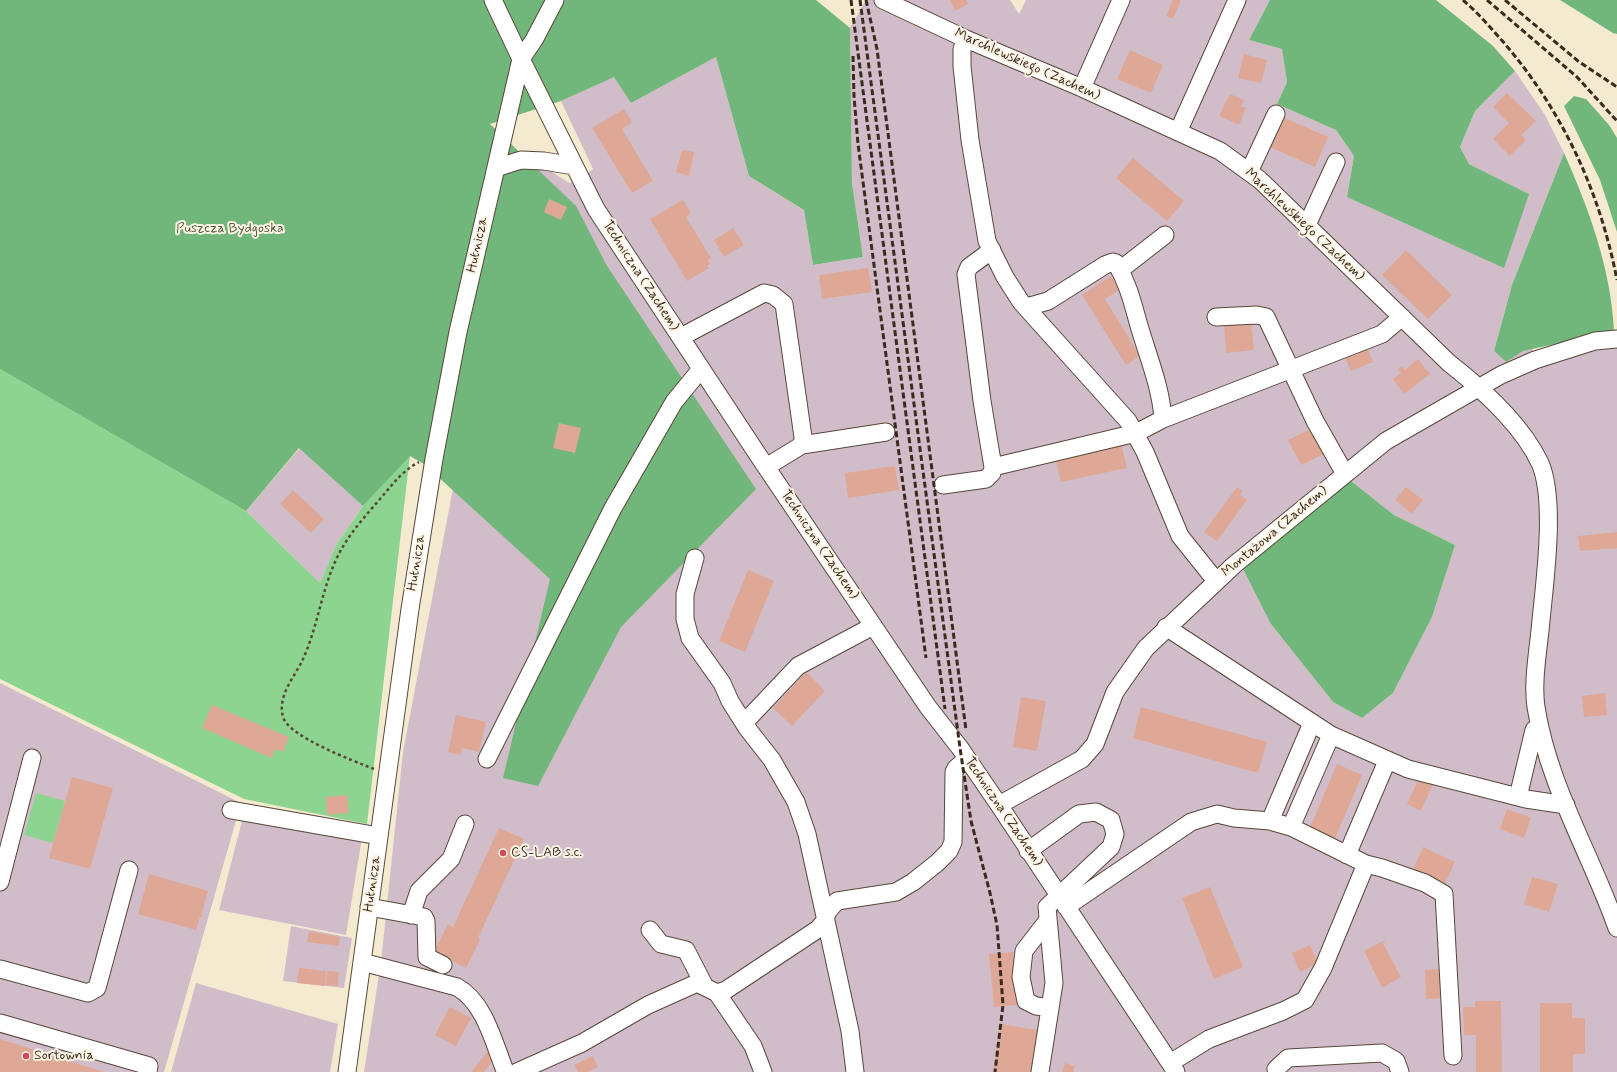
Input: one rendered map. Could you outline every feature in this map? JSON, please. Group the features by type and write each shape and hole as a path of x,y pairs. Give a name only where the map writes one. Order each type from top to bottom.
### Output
{"street":[{"name":"Techniczna (Zachem)","path":"494,0 521,59 596,209 766,467 928,707 967,758 999,805 1028,851 1173,1067"},
{"path":"521,59 534,40 555,0"},
{"name":"Marchlewskiego (Zachem)","path":"883,0 966,39 1082,88 1220,151 1260,180 1449,363 1480,388 1527,440 1540,464 1548,499 1546,570 1536,682 1536,704 1539,726 1547,754 1566,805 1604,892 1617,928"},
{"path":"1082,88 1121,0"},
{"path":"1178,132 1237,0"},
{"path":"966,39 962,48 962,66 970,140 986,234 992,250 1005,277 1021,302 1128,421 1136,434 1180,536 1216,582"},
{"name":"Hutnicza","path":"347,1072 410,608 433,464 458,332 521,59"},
{"path":"1249,172 1276,114"},
{"path":"496,168 521,160 544,161 574,166"},
{"path":"1307,225 1336,162"},
{"path":"1120,270 1165,235"},
{"path":"943,486 986,479 992,474 993,467 982,401 966,274 969,267 992,250"},
{"path":"1027,307 1048,301 1112,262 1116,263 1126,281 1155,376 1161,400 1163,419"},
{"path":"680,338 764,293 773,295 784,304 803,437 802,445"},
{"path":"1216,317 1257,315 1266,317 1316,421 1345,474"},
{"path":"993,467 1136,434 1163,419 1382,334 1402,317"},
{"name":"Montażowa (Zachem)","path":"999,805 1082,759 1094,744 1115,692 1146,648 1166,627 1234,565 1386,441 1501,375 1535,360 1595,341 1617,339"},
{"path":"487,759 613,508 674,402 702,369"},
{"path":"766,467 802,445 886,432"},
{"path":"695,558 685,594 685,619 690,638 722,683 730,701 744,723 772,760 796,802 807,834 850,1031 855,1072"},
{"path":"744,723 798,666 873,626"},
{"path":"1166,627 1331,735 1408,769 1518,797 1566,805"},
{"path":"1270,821 1312,723"},
{"path":"1518,797 1534,730 1539,726"},
{"path":"1291,827 1331,735"},
{"path":"0,882 32,758"},
{"path":"362,962 457,987 466,992 478,1007 511,1070 582,1043 648,1005 697,983 711,989 726,990 818,929 828,911 837,901 896,892 913,882 948,851 953,842 954,772 956,768 967,758"},
{"path":"1347,855 1388,760"},
{"path":"231,810 379,836"},
{"path":"1028,851 1079,814 1096,812 1111,820 1115,834 1111,847 1062,902"},
{"path":"1040,1072 1054,982 1047,907 1062,902 1191,822 1217,814 1234,818 1270,821 1291,827 1366,864 1425,883 1444,894 1453,1056"},
{"path":"411,915 419,891 451,859 465,824"},
{"path":"1173,1067 1209,1039 1284,1011 1305,1000 1323,968 1366,864"},
{"path":"0,969 88,993 97,988 129,870"},
{"path":"369,907 424,917 426,921 427,957 443,965"},
{"path":"1048,920 1024,951 1021,977 1026,1001 1036,1006 1045,1007 1051,1003"},
{"path":"650,930 661,944 686,950 711,989 753,1046 763,1072"},
{"path":"0,1023 149,1066 148,1072"},
{"path":"1277,1072 1276,1069 1288,1058 1382,1053 1396,1062 1400,1072"}],"path":[{"path":"388,776 304,738 293,730 283,718 282,699 303,658 327,583 341,550 363,519 405,470 418,462 433,464"}],"shaded area":[{"path":"866,0 1010,0 1019,14 1026,0 1270,0 1249,40 1282,49 1287,82 1277,104 1336,130 1354,156 1347,197 1529,194 1469,164 1460,147 1475,111 1515,71 1545,115 1564,153 1512,285 1494,351 1506,362 1522,351 1532,348 1539,366 1613,345 1617,342 1617,1072 364,1072 381,962 403,752 512,177 527,169 548,169 569,183 581,179 593,169 561,101 615,76 631,103 716,57 749,176 804,210 813,265 863,257 852,183 850,28","holes":["1351,481 1394,515 1455,545 1432,617 1393,693 1362,718 1333,702 1271,624"]},
{"path":"300,448 363,506 336,545 320,583 246,511"},
{"path":"0,683 241,803 164,1072 0,1072"},
{"path":"243,817 362,838 346,935 219,910"},
{"path":"291,926 352,938 344,988 283,981"},
{"path":"196,983 338,1024 330,1072 171,1072"}],"green space":[{"name":"Puszcza Bydgoska","path":"0,0 816,0 850,28 852,183 863,257 813,265 804,210 749,176 716,57 631,103 614,77 561,101 490,124 576,206 607,266 756,489 621,627 538,786 503,778 550,579 424,464 410,456 363,506 299,448 246,511 0,369"},
{"path":"1270,0 1436,0 1493,46 1515,71 1475,111 1460,147 1469,164 1529,194 1504,268 1347,197 1354,156 1336,130 1277,104 1287,82 1282,49 1249,40"},
{"path":"1560,0 1617,0 1617,34 1613,33"},
{"path":"1574,96 1586,99 1609,125 1617,138 1617,232 1600,180 1564,106"},
{"path":"1564,153 1582,196 1597,240 1608,285 1614,331 1523,351 1506,362 1494,351 1512,285"},
{"path":"0,369 246,511 320,583 336,545 363,506 410,455 367,824 244,799 0,679"},
{"path":"1351,481 1394,515 1455,545 1432,617 1393,693 1362,718 1333,702 1271,624 1241,565"},
{"path":"36,793 65,801 53,843 24,835"}],"building":[{"path":"950,0 966,0 968,4 955,11"},
{"path":"1173,0 1181,0 1173,19 1166,16"},
{"path":"1130,50 1163,65 1151,93 1117,79"},
{"path":"1244,54 1267,60 1261,83 1238,78"},
{"path":"1507,93 1536,121 1521,135 1526,140 1510,156 1493,139 1509,123 1493,107"},
{"path":"1230,94 1244,100 1241,106 1246,108 1239,125 1219,116"},
{"path":"624,109 632,122 622,129 653,181 632,193 592,128"},
{"path":"1283,117 1328,137 1315,167 1270,147"},
{"path":"682,150 694,152 689,176 676,172"},
{"path":"1133,158 1184,201 1167,221 1116,178"},
{"path":"549,199 567,207 561,220 544,212"},
{"path":"683,200 691,213 686,217 711,258 708,260 710,264 707,266 709,268 687,281 650,219"},
{"path":"733,228 744,245 724,257 714,240"},
{"path":"1406,250 1452,295 1428,319 1382,275"},
{"path":"868,268 872,292 822,299 819,275"},
{"path":"1111,276 1120,290 1105,299 1140,356 1126,365 1082,295"},
{"path":"1251,322 1254,350 1226,353 1224,326"},
{"path":"1367,347 1373,362 1351,371 1344,356"},
{"path":"1418,359 1430,374 1404,394 1393,379 1401,373 1398,369 1402,366 1405,370"},
{"path":"559,423 581,428 575,453 553,448"},
{"path":"1313,428 1326,453 1301,465 1288,440"},
{"path":"1121,443 1127,468 1061,482 1055,458"},
{"path":"895,466 899,490 848,498 845,473"},
{"path":"1237,487 1243,491 1240,495 1247,500 1217,541 1204,532"},
{"path":"1406,487 1423,500 1412,514 1395,500"},
{"path":"293,490 324,519 311,533 280,504"},
{"path":"1617,532 1617,548 1580,551 1578,536"},
{"path":"748,570 774,581 745,652 719,641"},
{"path":"806,672 825,691 792,726 773,708"},
{"path":"1605,693 1607,715 1584,717 1582,696"},
{"path":"1021,697 1046,701 1037,751 1013,747"},
{"path":"212,705 289,737 283,752 275,749 272,758 202,728"},
{"path":"1141,707 1267,742 1258,773 1133,738"},
{"path":"456,715 486,722 479,752 462,748 461,755 448,752"},
{"path":"1337,764 1362,775 1334,841 1309,830"},
{"path":"72,777 113,788 90,869 49,858"},
{"path":"1419,778 1433,784 1421,811 1407,804"},
{"path":"347,795 349,813 327,815 326,797"},
{"path":"1507,809 1531,818 1524,838 1500,829"},
{"path":"499,828 524,839 478,938 480,940 466,968 434,952 448,924 453,927"},
{"path":"1423,847 1455,862 1445,884 1413,870"},
{"path":"149,874 208,891 201,916 203,917 200,917 196,930 138,914"},
{"path":"1532,877 1558,884 1549,912 1524,904"},
{"path":"1210,887 1243,967 1214,979 1182,898"},
{"path":"309,931 340,937 339,946 307,942"},
{"path":"1383,941 1386,941 1383,943 1401,977 1382,988 1364,951"},
{"path":"1310,945 1318,964 1300,972 1292,953"},
{"path":"1013,952 1018,1005 994,1007 989,954"},
{"path":"299,968 326,971 325,986 297,983"},
{"path":"1444,969 1446,998 1426,999 1425,970"},
{"path":"327,971 339,972 338,986 326,985"},
{"path":"1475,1001 1501,1001 1502,1072 1476,1072 1476,1035 1464,1035 1463,1007 1475,1007"},
{"path":"1540,1003 1572,1003 1572,1018 1585,1018 1585,1054 1573,1054 1573,1072 1540,1072"},
{"path":"450,1007 471,1018 456,1046 435,1035"},
{"path":"1001,1024 1038,1030 1031,1072 993,1072"},
{"name":"Sortownia","path":"0,1039 104,1072 0,1072"},
{"path":"488,1051 491,1053 489,1056 494,1059 484,1072 471,1072"},
{"path":"593,1056 598,1067 587,1072 578,1072 574,1065"},
{"path":"1065,1063 1075,1066 1073,1072 1062,1072"}],"railway":[{"path":"851,0 945,709"},
{"path":"860,0 960,748 971,821 997,925 1003,1005 995,1072"},
{"path":"866,0 877,49 966,730"},
{"path":"1463,0 1490,27 1526,70 1545,97 1561,125 1576,154 1589,185 1610,247 1617,280"},
{"path":"1487,0 1577,77 1617,121"},
{"path":"1505,0 1578,61 1617,87"},
{"path":"853,56 854,96 858,144 926,658"}],"place":[{"name":"CS-LAB s.c.","path":"503,853"},
{"name":"Sortownia","path":"26,1056"}]}
